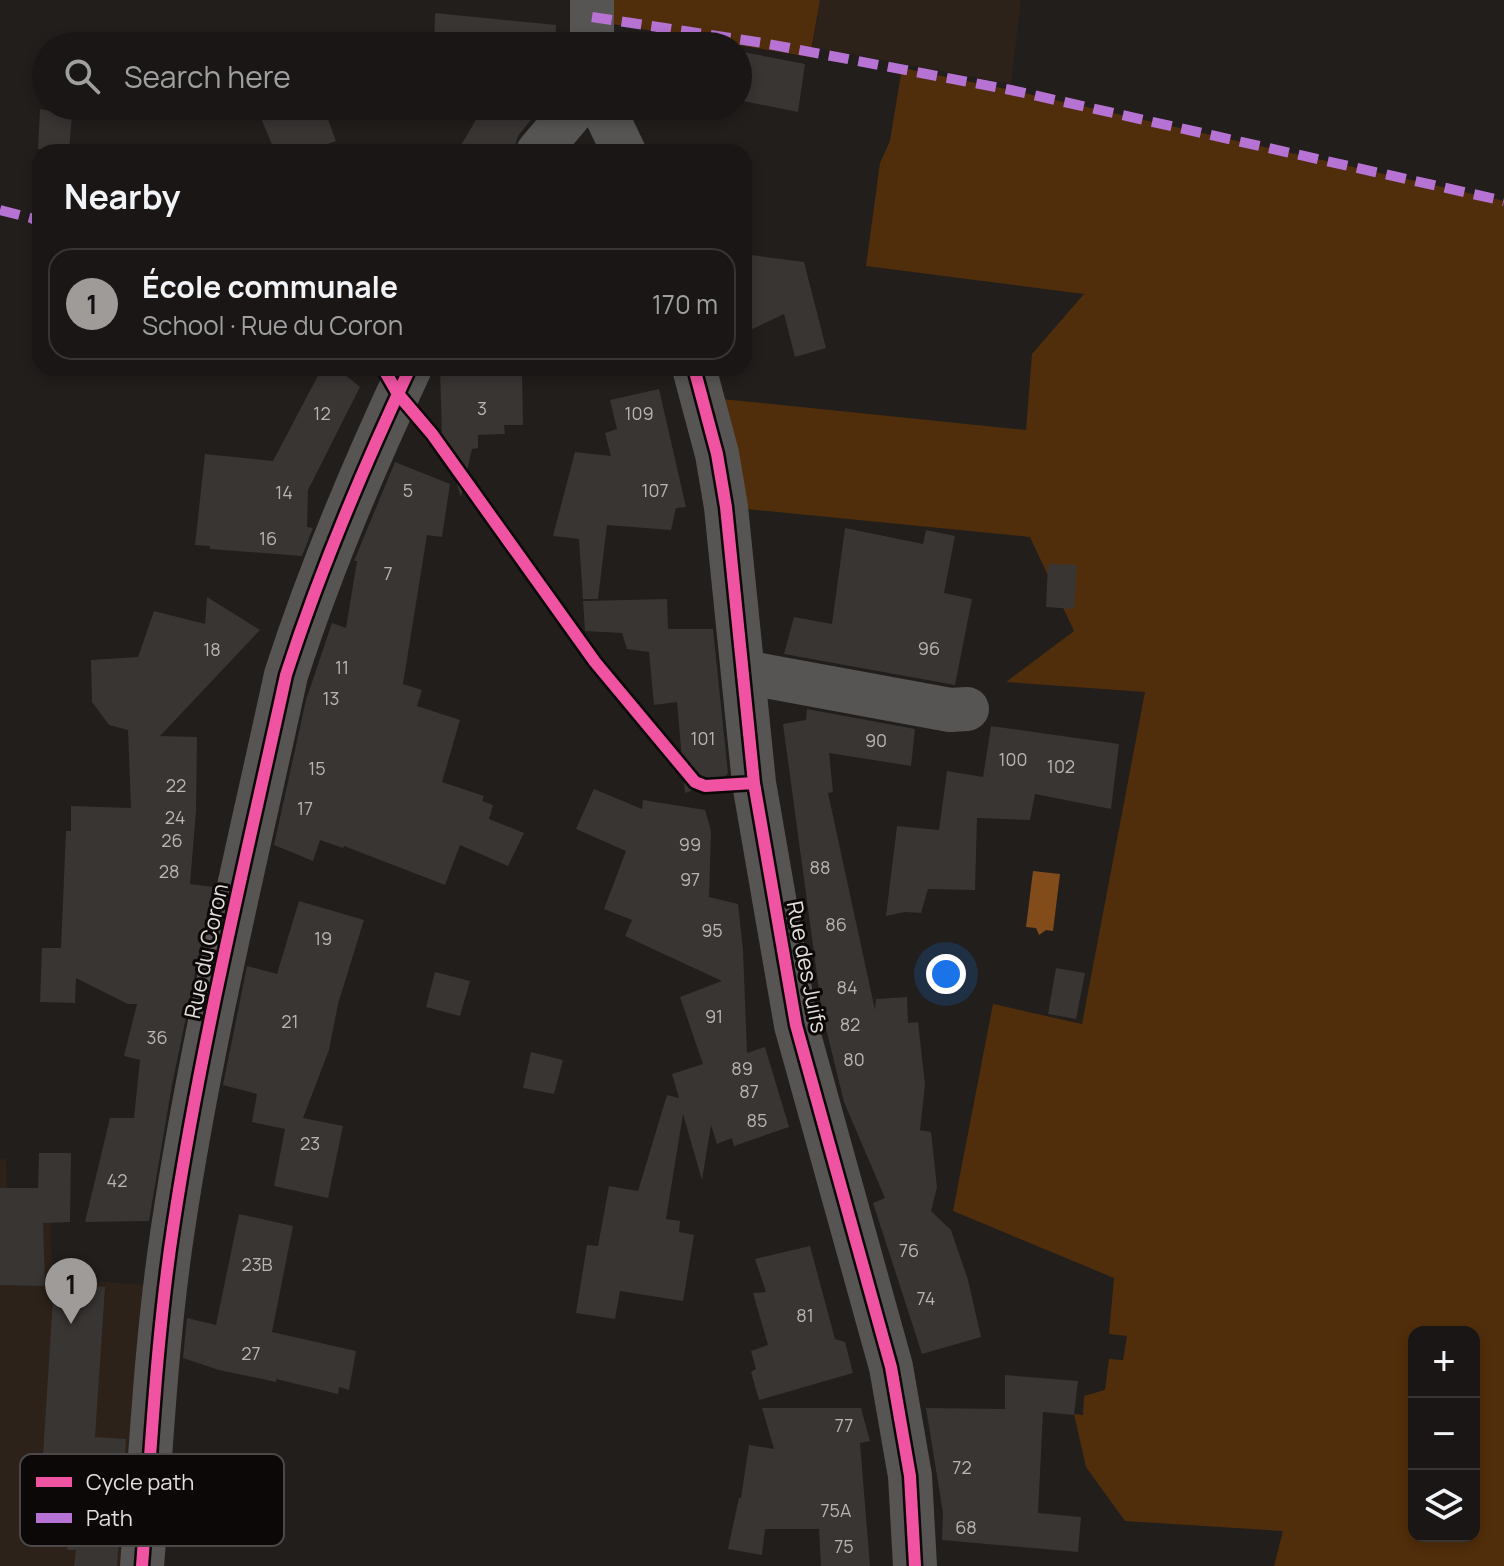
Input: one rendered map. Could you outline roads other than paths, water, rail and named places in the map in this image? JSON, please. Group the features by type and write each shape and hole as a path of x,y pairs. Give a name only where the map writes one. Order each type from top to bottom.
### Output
{"street":[{"path":"592,0 592,32"},
{"path":"545,144 565,120"},
{"path":"609,120 620,144"},
{"name":"Rue du Coron","path":"151,1454 175,1216 195,1095 286,675 305,615 344,518 406,376"},
{"name":"Rue des Juifs","path":"696,376 719,467 733,558 754,783 796,1025 891,1367 910,1476 915,1566"},
{"path":"744,672 950,710 967,709"},
{"name":"Rue du Coron","path":"142,1566 144,1546"}],"place":[{"name":"École communale","path":"71,1324"}]}
